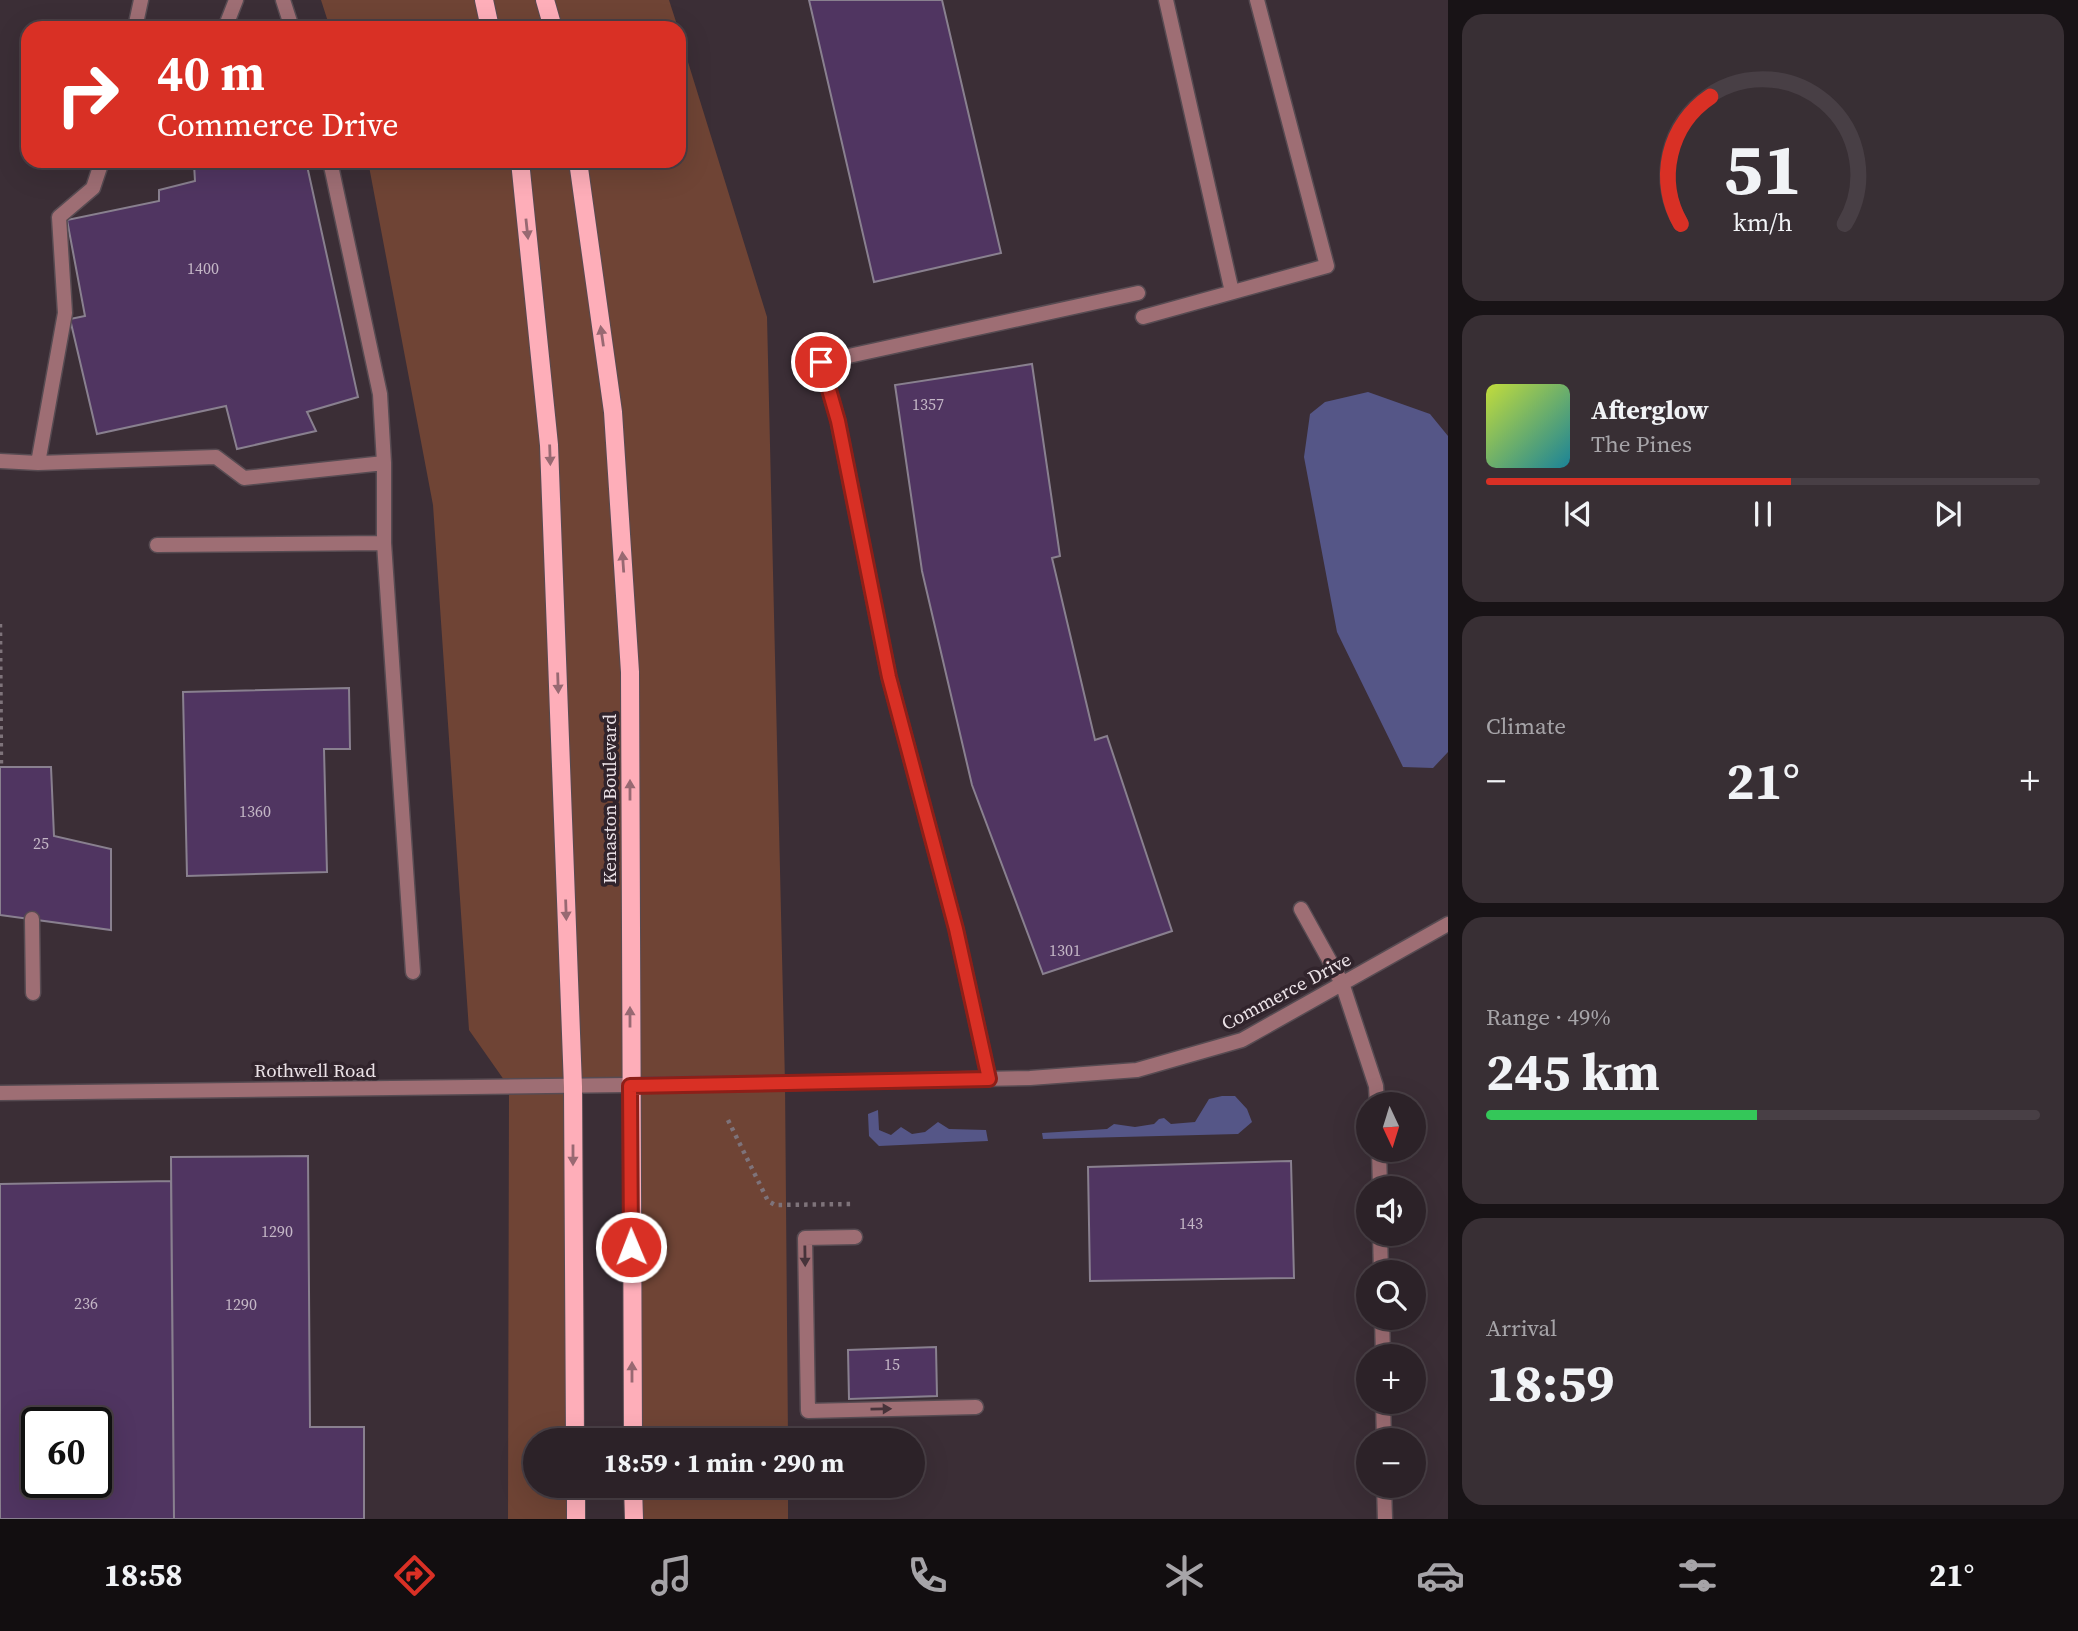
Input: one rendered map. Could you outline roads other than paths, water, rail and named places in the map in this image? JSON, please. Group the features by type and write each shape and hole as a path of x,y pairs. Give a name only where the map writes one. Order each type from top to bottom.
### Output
{"main road":[{"path":"484,0 488,21"},
{"path":"545,0 551,21"},
{"path":"521,168 550,445 573,1087 575,1428"},
{"name":"Kenaston Boulevard","path":"579,168 613,412 629,672 632,1428"},
{"path":"576,1498 576,1519"},
{"path":"633,1498 634,1519"}],"street":[{"path":"136,21 141,0"},
{"path":"228,21 236,0"},
{"path":"283,0 290,21"},
{"path":"1166,0 1232,292"},
{"path":"1143,317 1327,266 1257,0"},
{"path":"38,463 65,313 59,217 93,188 100,168"},
{"path":"332,168 380,394 384,463 384,543 413,972"},
{"path":"989,1079 956,929 889,677 838,421 819,355 1138,293"},
{"path":"0,461 38,463 216,457 244,478 384,463"},
{"path":"157,545 384,543"},
{"path":"1301,909 1342,983 1376,1092"},
{"path":"32,919 33,993"},
{"name":"Commerce Drive","path":"630,1086 989,1079 1137,1070 1241,1040 1448,924"},
{"name":"Rothwell Road","path":"0,1093 630,1086"},
{"path":"855,1237 805,1238 808,1411 976,1407"},
{"path":"1384,1498 1385,1519"}],"water":[{"path":"1368,392 1430,414 1448,436 1448,752 1433,768 1403,767 1337,632 1304,457 1310,414 1325,402"},
{"path":"1235,1096 1247,1109 1252,1122 1238,1134 1043,1139 1042,1133 1107,1129 1114,1124 1135,1127 1154,1124 1164,1118 1171,1124 1195,1122 1209,1099"},
{"path":"878,1110 879,1130 891,1135 901,1127 912,1134 925,1132 938,1122 949,1129 986,1130 988,1141 879,1146 869,1136 868,1114"}]}
